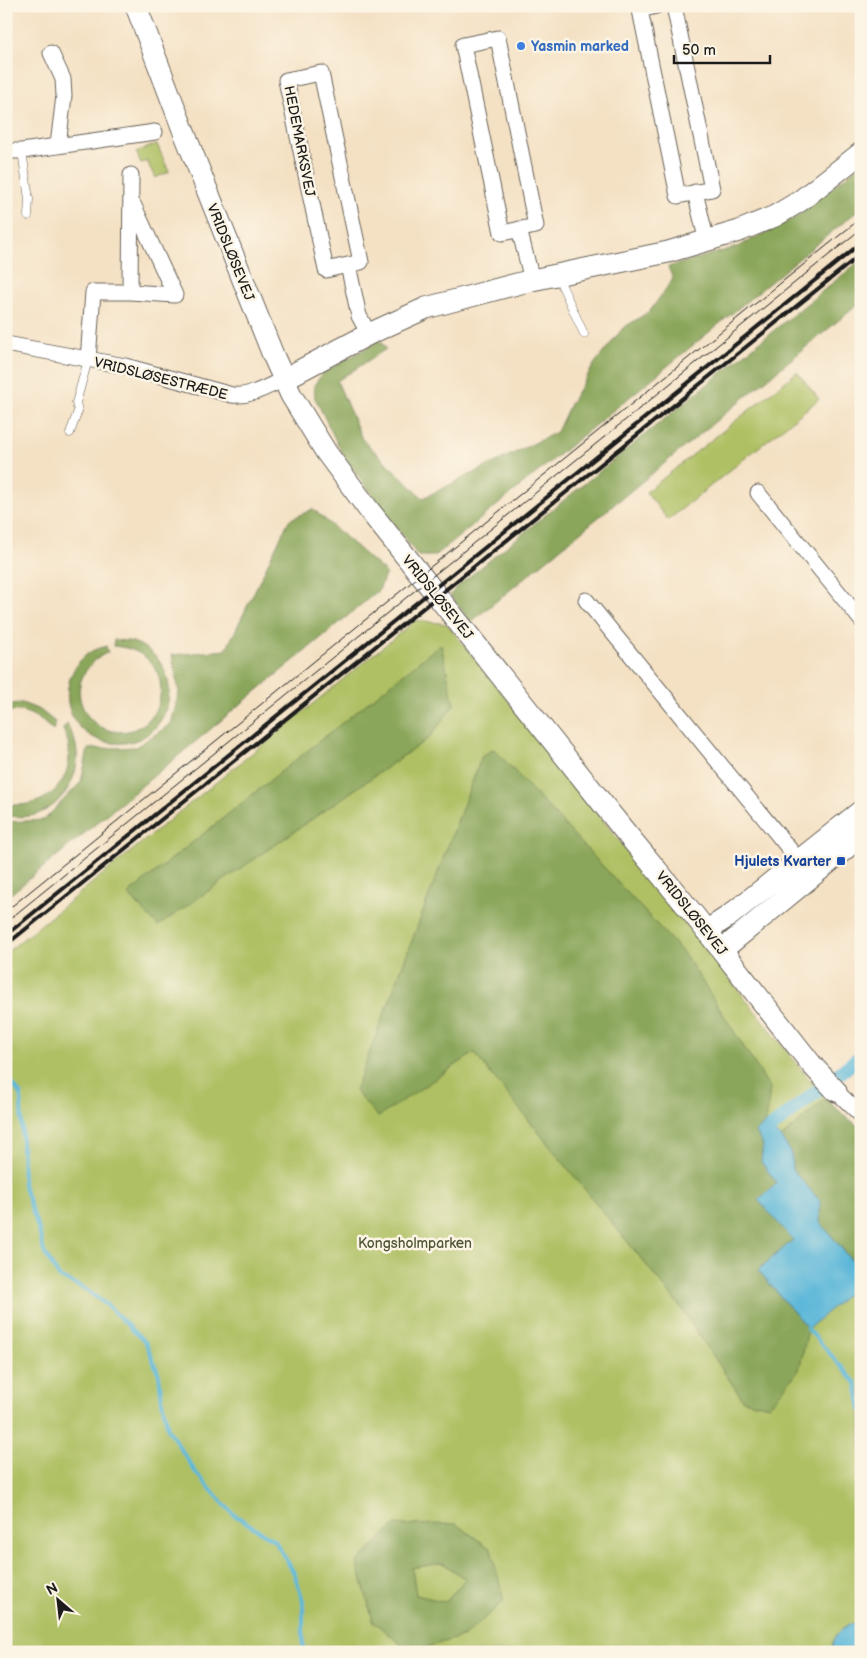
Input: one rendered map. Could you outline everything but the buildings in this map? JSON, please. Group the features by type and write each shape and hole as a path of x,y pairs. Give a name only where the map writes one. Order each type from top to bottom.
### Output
{"street":[{"name":"VRIDSLØSEVEJ","path":"136,6 243,282 284,378 307,423 369,510 812,1065 861,1115"},
{"path":"656,6 640,10 678,196 712,189 674,6"},
{"path":"498,38 536,226 519,229 502,233 463,45 498,38"},
{"path":"52,53 63,79 64,96 58,145"},
{"name":"HEDEMARKSVEJ","path":"320,73 361,262 348,265 326,270 286,80 320,73"},
{"path":"6,151 22,151 155,132"},
{"path":"284,378 369,334 426,308 532,280 668,252 739,231 775,216 800,201 861,153"},
{"path":"130,292 131,175"},
{"path":"695,192 707,242"},
{"path":"88,360 93,292 130,292 175,296 130,199"},
{"path":"519,229 532,280"},
{"path":"348,265 358,316 369,334"},
{"name":"VRIDSLØSESTRÆDE","path":"6,344 125,366 232,396 252,394 284,378"},
{"path":"758,493 861,620"},
{"path":"586,600 805,869"},
{"path":"722,950 861,811"},
{"path":"706,931 861,836"}],"lane":[{"path":"22,151 29,199 28,216"},
{"path":"557,275 584,334"},
{"path":"70,433 78,411 76,403 88,360"}],"green space":[{"path":"157,144 169,172 155,178 147,161 141,163 136,152"},
{"path":"861,164 861,208 435,556 418,556 344,457 315,398 314,385 323,373 380,340 386,349 337,381 362,439 423,498 557,432 570,404 595,363 623,328 650,311 673,279 668,267 737,247 796,217"},
{"path":"861,260 861,302 471,622 450,595 459,585"},
{"path":"797,372 819,399 668,520 646,492"},
{"path":"313,509 386,573 379,590 6,898 6,822 44,820 81,782 88,749 136,747 171,724 179,692 172,655 226,650 289,520"},
{"name":"Kongsholmparken","path":"416,620 447,624 825,1099 861,1129 861,1652 6,1652 6,953"},
{"path":"114,640 133,642 152,653 164,669 169,687 167,706 159,722 146,735 128,742 106,742 89,734 75,721 70,712 68,702 67,692 69,683 77,665 92,651 106,646 108,652 92,664 82,679 80,696 87,715 96,724 108,730 127,731 143,724 154,712 160,696 160,679 152,664 137,652 113,646"},
{"path":"441,644 454,705 429,738 158,926 128,894"},
{"path":"22,703 40,710 55,722 53,731 43,722 26,712 6,712 6,704"},
{"path":"67,724 72,733 77,752 77,762 72,782 53,806 35,815 6,816 6,804 19,805 43,799 60,784 66,774 69,762 69,746 63,729"},
{"path":"494,749 686,956 770,1088 766,1123 755,1132 763,1145 761,1162 777,1183 794,1240 758,1270 808,1329 799,1370 769,1406 743,1400 678,1304 474,1053 378,1117 355,1091 482,756"},
{"path":"825,1099 861,1129 861,1272 820,1222 819,1201 792,1169 791,1152 781,1138"},
{"path":"456,1524 491,1549 504,1601 464,1636 410,1652 373,1621 357,1562 395,1525","holes":["443,1563 465,1579 446,1602 416,1595 412,1568"]}],"water":[{"path":"766,1123 781,1138 791,1152 792,1169 820,1201 820,1222 861,1272 861,1282 808,1329 758,1270 793,1240 758,1200 777,1183 761,1162 763,1145 755,1132"},
{"path":"861,1620 861,1652 833,1652 832,1646 836,1635"}],"waterway":[{"path":"772,1127 861,1056"},
{"path":"6,1076 21,1095 23,1184 44,1252 59,1277 85,1289 108,1306 146,1343 159,1375 168,1429 196,1473 233,1514 275,1541 294,1573 303,1601 303,1646 307,1652"},
{"path":"808,1329 856,1383 861,1410"}],"tram line":[{"path":"6,911 861,218"},
{"path":"6,922 861,229"}],"railway":[{"path":"6,935 861,243"},
{"path":"6,945 861,254"}],"place":[{"name":"Yasmin marked","path":"521,46"},
{"name":"Hjulets Kvarter","path":"841,861"}]}
